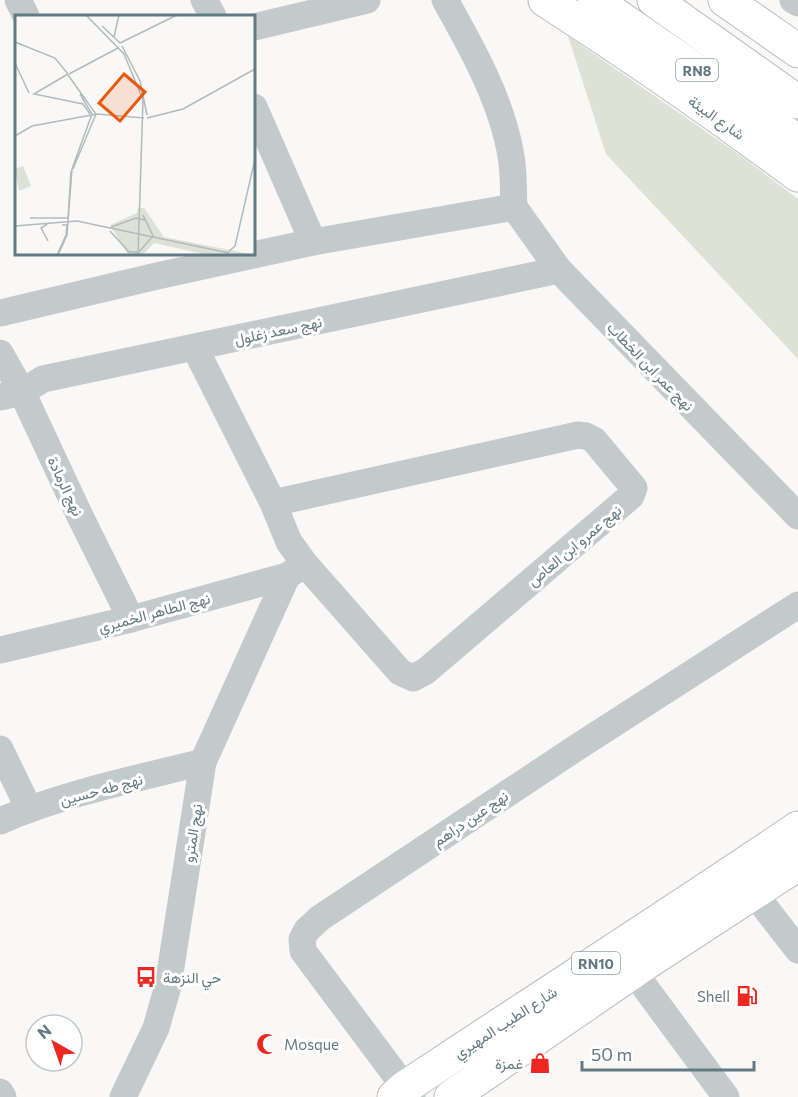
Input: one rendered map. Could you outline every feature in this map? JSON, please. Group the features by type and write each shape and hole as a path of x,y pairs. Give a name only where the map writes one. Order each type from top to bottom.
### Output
{"main road":[{"name":"شارع البيئة","path":"545,0 612,44 798,175"},
{"name":"RN8","path":"594,0 764,116 798,142"},
{"name":"RN8","path":"654,0 798,102"},
{"path":"725,0 798,51"},
{"name":"شارع الطيب المهيري","path":"452,1097 633,971 744,882 798,828"},
{"name":"شارع الطيب المهيري","path":"403,1094 744,882 798,864"}],"street":[{"path":"18,0 26,15"},
{"path":"204,0 212,15"},
{"path":"255,27 367,0"},
{"path":"255,250 514,207 512,157 503,121 476,55 444,0"},
{"path":"793,0 798,3"},
{"path":"255,109 313,242"},
{"name":"نهج عمر ابن الخطاب","path":"514,207 559,270 798,516"},
{"path":"0,313 151,265 221,255"},
{"name":"نهج سعد زغلول","path":"11,394 43,379 559,270"},
{"path":"195,348 273,503 289,542 296,570"},
{"name":"نهج الرمادة","path":"0,353 11,394 78,512 131,619"},
{"name":"نهج عمرو ابن العاص","path":"273,503 578,435 594,440 634,488 631,496 426,671 413,678 400,672 296,570"},
{"name":"نهج الطاهر الخميري","path":"0,650 131,619 296,570"},
{"name":"نهج المترو","path":"123,1097 156,1028 168,986 203,762 296,570"},
{"name":"نهج عين دراهم","path":"403,1094 303,951 302,939 307,930 320,918 559,759 798,604"},
{"path":"0,749 29,808"},
{"name":"نهج طه حسين","path":"0,821 29,808 203,762"},
{"path":"744,882 798,950"},
{"path":"633,971 726,1097"},
{"path":"0,1092 3,1097"}],"shaded area":[{"path":"568,36 744,158 798,199 798,359 606,154"}],"place":[{"name":"حي النزهة","path":"146,977"},
{"name":"Shell","path":"747,996"},
{"name":"Mosque","path":"267,1044"},
{"name":"غمزة","path":"540,1063"}]}
